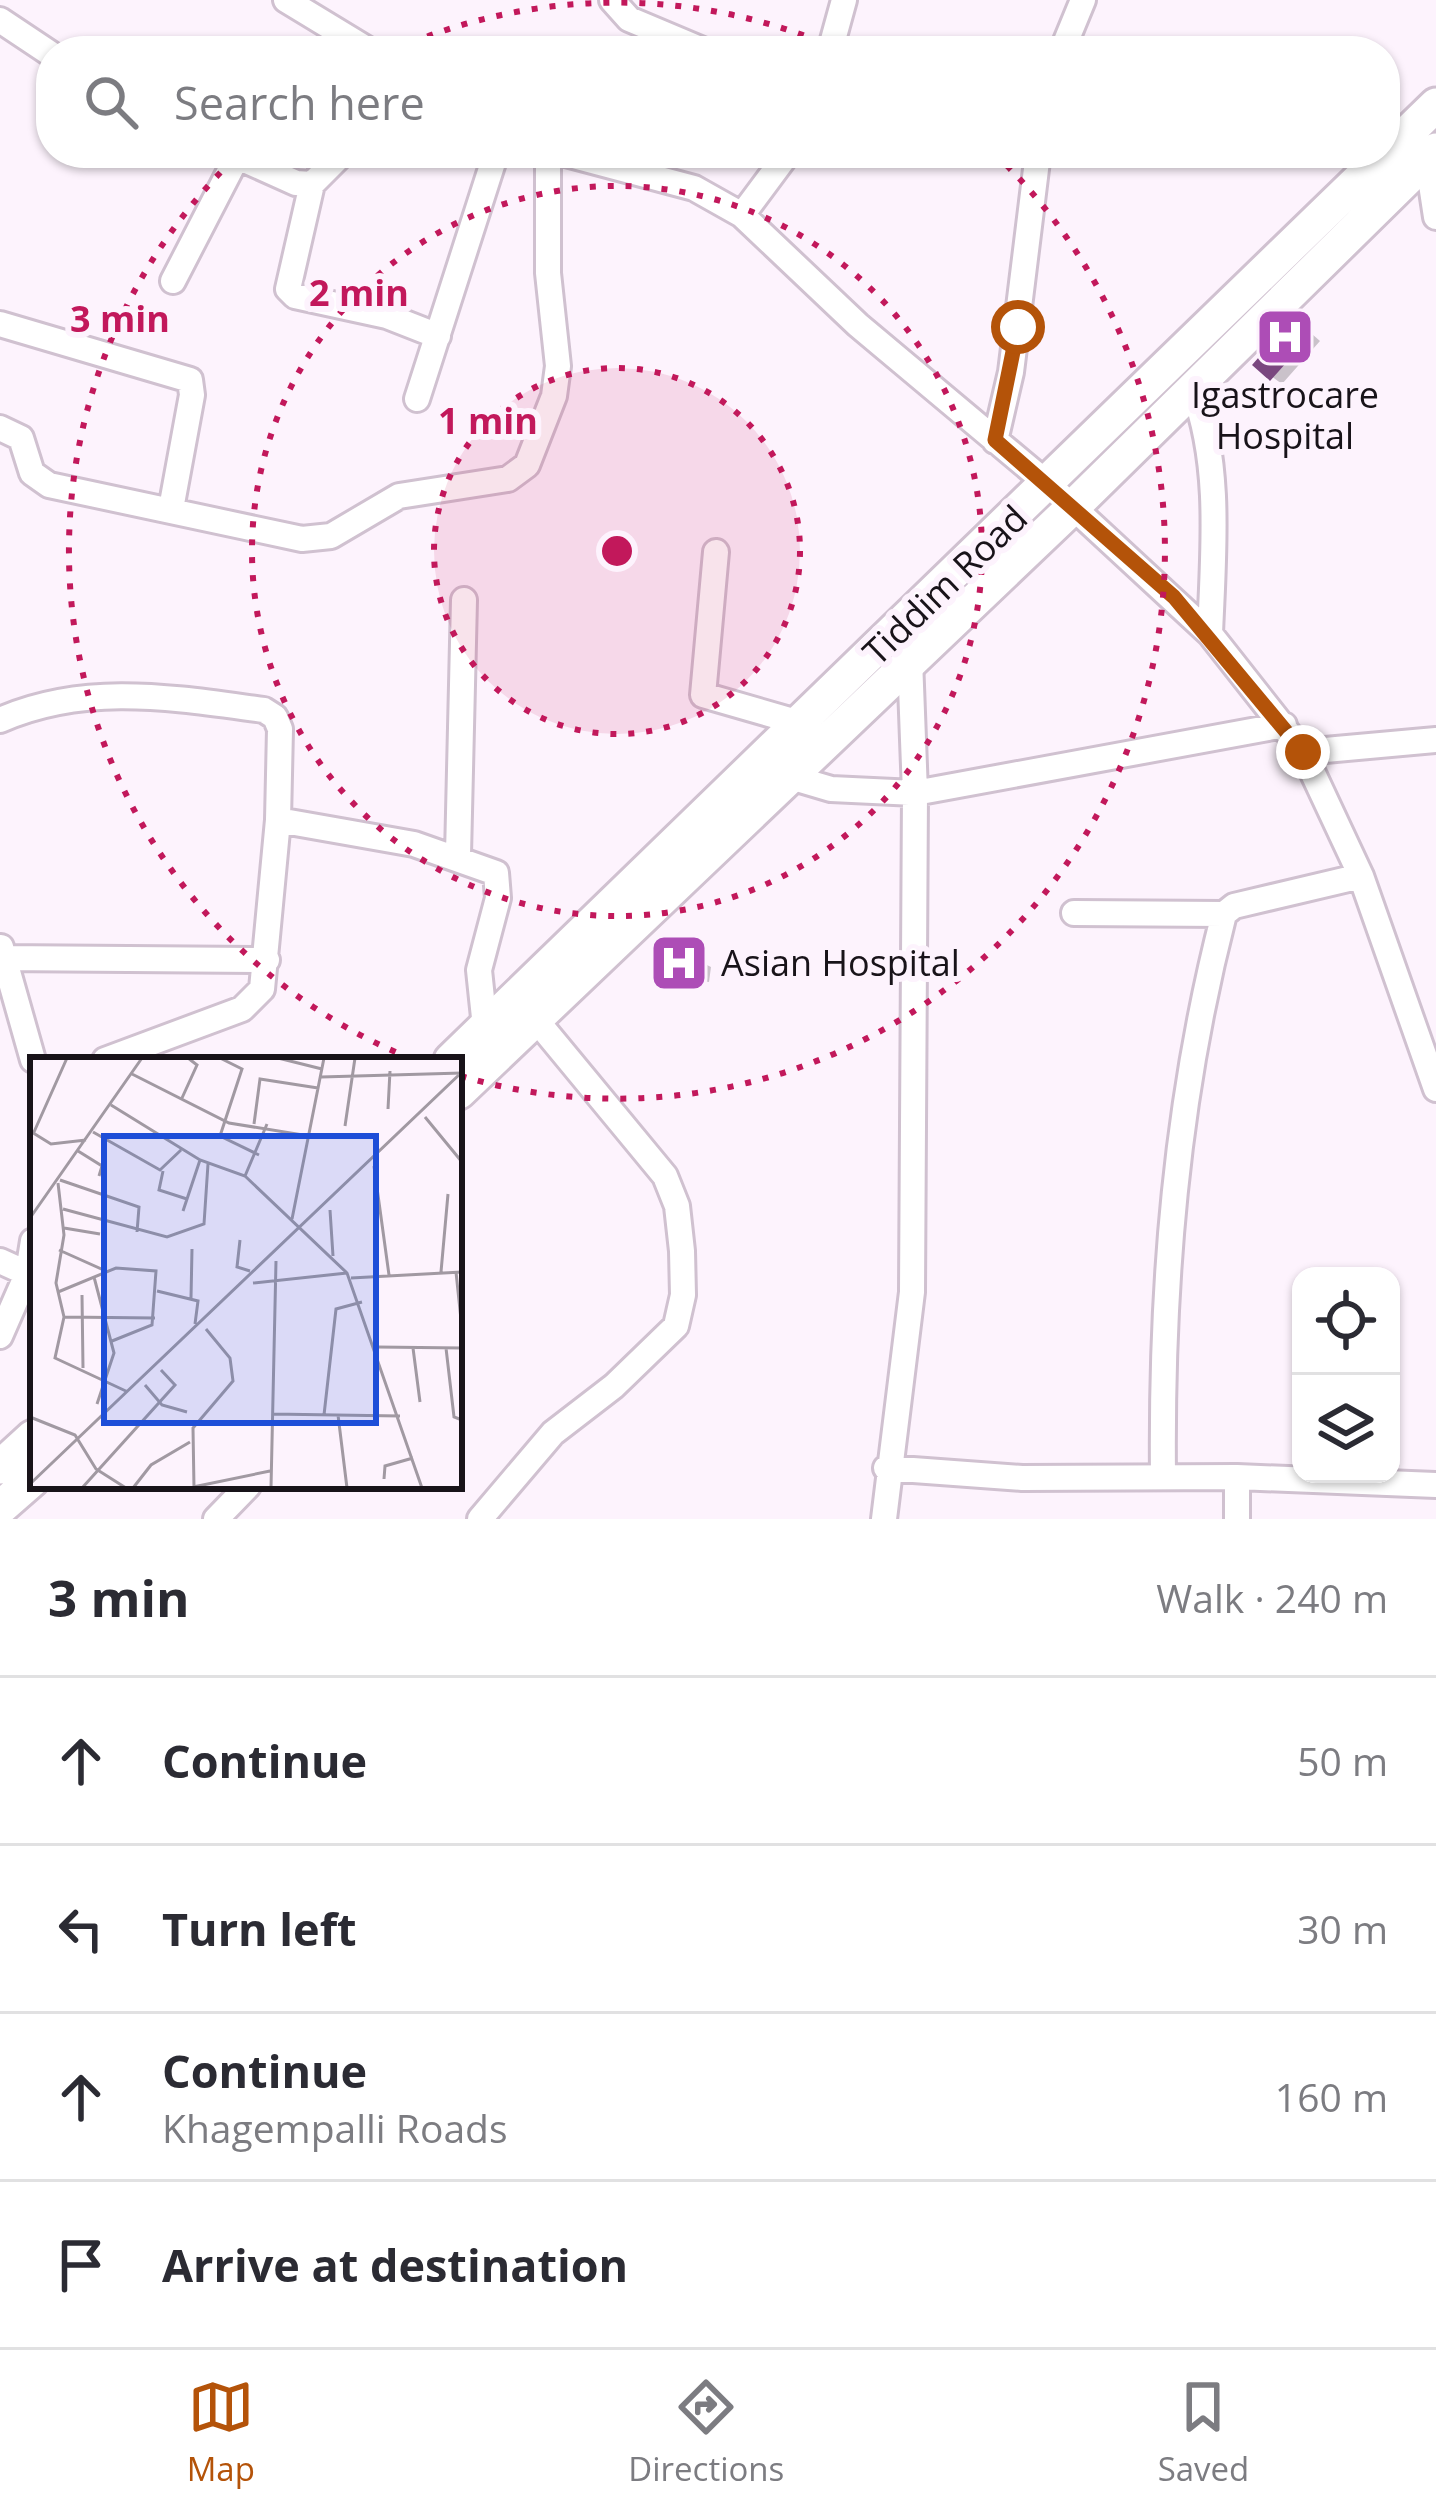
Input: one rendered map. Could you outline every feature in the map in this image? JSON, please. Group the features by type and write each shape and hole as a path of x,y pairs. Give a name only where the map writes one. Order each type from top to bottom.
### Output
{"highway":[{"name":"Tiddim Road","path":"1400,143 1436,105"},
{"name":"Tiddim Road","path":"454,1057 800,723 1061,496 1193,390 1432,154"},
{"name":"Tiddim Road","path":"462,1089 910,659 1376,168"},
{"path":"0,1467 30,1440"},
{"path":"0,1508 30,1482"}],"street":[{"path":"286,0 345,36"},
{"path":"612,0 629,19 669,36"},
{"path":"834,36 844,0"},
{"path":"1068,36 1081,0"},
{"path":"0,20 36,44"},
{"path":"1432,154 1436,218"},
{"path":"173,281 227,168"},
{"path":"262,168 296,183 312,184"},
{"path":"328,168 312,184 288,289 296,296 387,316 438,336"},
{"path":"417,399 491,168"},
{"path":"0,428 21,438 39,481 319,538 399,496 508,479 522,471 547,421 556,384 548,273 548,168"},
{"path":"619,168 694,188 742,214 858,325 1061,496 1210,634 1303,752 1361,876 1436,1090"},
{"path":"742,214 777,168"},
{"path":"995,440 1011,372 1036,168"},
{"path":"0,324 190,380 192,395 171,508"},
{"path":"1193,390 1208,452 1213,530 1210,634"},
{"path":"716,552 704,695 800,723"},
{"path":"458,855 464,600"},
{"path":"884,1519 886,1468 912,1292 915,793 910,659"},
{"path":"3,716 111,694 264,710 280,729 267,960 255,1002 113,1057"},
{"path":"787,776 831,789 915,793 1284,724"},
{"path":"1303,752 1436,740"},
{"path":"278,820 458,855 487,866 500,884 479,970 485,1027"},
{"path":"1163,1476 1162,1366 1171,1190 1225,914 1234,906 1361,876"},
{"path":"1074,913 1225,914"},
{"path":"32,1057 1,954 267,960"},
{"path":"480,1519 553,1433 668,1338 683,1295 677,1206 665,1176 536,1021"},
{"path":"0,1262 30,1274 0,1336"},
{"path":"886,1468 1022,1478 1237,1477 1436,1485"},
{"path":"1237,1477 1237,1519"},
{"path":"216,1519 245,1489"}],"building":[{"path":"1293,318 1312,334 1270,381 1252,365"},
{"path":"667,956 706,961 703,981 664,975"}],"place":[{"name":"Igastrocare Hospital","path":"1285,337"},
{"name":"Asian Hospital","path":"679,963"}],"route":[{"path":"1018,327 995,440 1174,597 1210,634 1303,752"}]}
